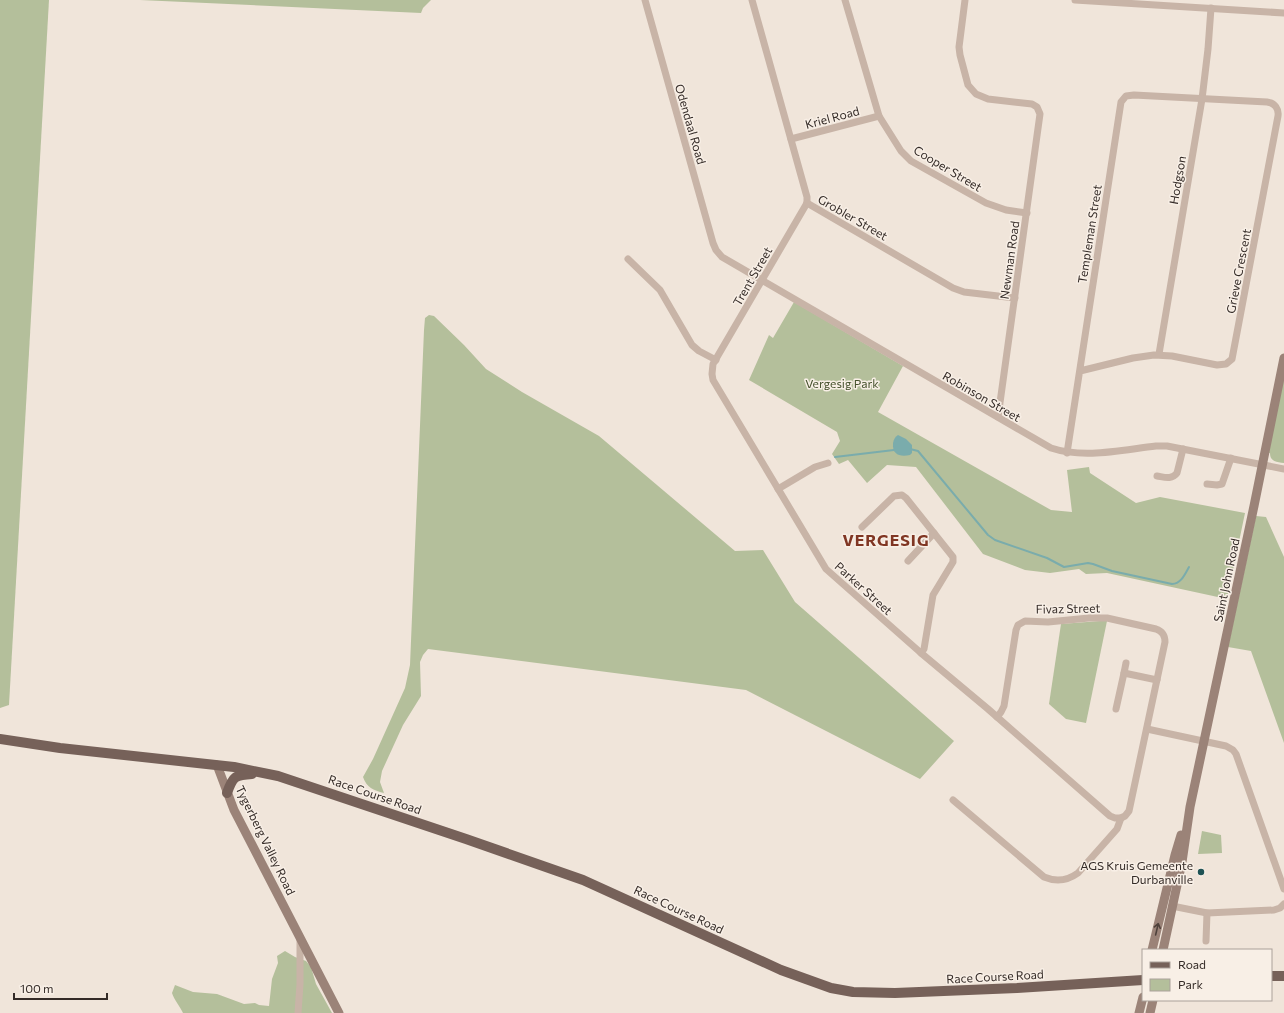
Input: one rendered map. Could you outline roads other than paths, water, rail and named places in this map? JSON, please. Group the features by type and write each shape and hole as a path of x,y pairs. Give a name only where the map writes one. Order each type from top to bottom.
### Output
{"main road":[{"name":"Saint John Road","path":"1163,949 1182,862 1190,807 1284,358"},
{"path":"0,739 60,748 217,765"},
{"name":"Race Course Road","path":"217,765 268,773 561,871 616,894 781,970 836,989 870,994 1017,988 1142,980"},
{"name":"Tygerberg Valley Road","path":"217,765 234,810 339,1013"},
{"path":"227,793 231,782 238,775 268,773"},
{"name":"Saint John Road","path":"1152,949 1175,855 1190,807"},
{"path":"1272,976 1284,976"},
{"path":"1139,1013 1142,1001"},
{"path":"1150,1013 1153,1001"}],"street":[{"name":"Odendaal Road","path":"645,0 713,243 718,253"},
{"name":"Grobler Street","path":"752,0 807,197 807,203 953,288 964,292 1015,298"},
{"name":"Cooper Street","path":"845,0 878,116 896,146 911,161 986,203 1006,210 1027,213"},
{"name":"Newman Road","path":"965,0 959,47 968,85 976,94 983,98 1029,103 1037,107 1040,112 998,417"},
{"path":"1075,0 1139,2 1284,13"},
{"name":"Hodgson","path":"1159,354 1202,99 1211,8"},
{"name":"Templeman Street","path":"1067,453 1121,102 1126,96 1131,95 1202,99"},
{"name":"Grieve Crescent","path":"1080,371 1133,358 1159,354 1217,365 1226,364 1232,359 1278,116 1277,109 1270,103 1202,99"},
{"name":"Kriel Road","path":"791,139 878,116"},
{"name":"Trent Street","path":"716,360 807,203"},
{"name":"Robinson Street","path":"718,253 1045,445 1067,453 1082,454 1160,446 1284,469"},
{"path":"628,260 660,290 692,345 699,351 716,360"},
{"name":"Parker Street","path":"716,360 712,371 713,380 826,569 920,653 997,717 1110,816 1120,818"},
{"path":"1156,476 1172,478 1175,476 1182,449"},
{"path":"1207,484 1222,484 1231,458"},
{"path":"778,489 815,467 828,463"},
{"path":"862,527 894,496 902,495 906,498 954,559 932,598 924,649 920,653"},
{"path":"908,561 934,533"},
{"name":"Fivaz Street","path":"953,800 1040,874 1053,880 1066,880 1078,873 1117,829 1120,818 1125,816 1129,811 1165,642 1164,637 1159,630 1107,618 1089,618 1048,622 1025,620 1018,624 1016,630 1004,706 997,717"},
{"path":"1116,709 1126,662"},
{"path":"1124,673 1157,680"},
{"path":"1147,729 1228,747 1234,752 1284,889"},
{"path":"1277,868 1284,865"},
{"path":"1172,906 1207,913 1274,910 1283,907"},
{"path":"1206,941 1207,913"},
{"path":"298,1013 300,984 300,938"}],"water":[{"path":"898,435 906,439 912,445 912,453 910,455 903,456 895,453 893,442 895,437"}],"waterway":[{"path":"910,449 918,451 988,535 995,540 1047,558 1064,567 1088,563 1112,571 1172,584 1178,582 1189,567"},
{"path":"835,457 894,450"}],"place":[{"name":"AGS Kruis Gemeente Durbanville","path":"1201,872"}],"district":[{"name":"VERGESIG","path":"886,539"}],"park label":[{"name":"Vergesig Park","path":"842,383"}]}
